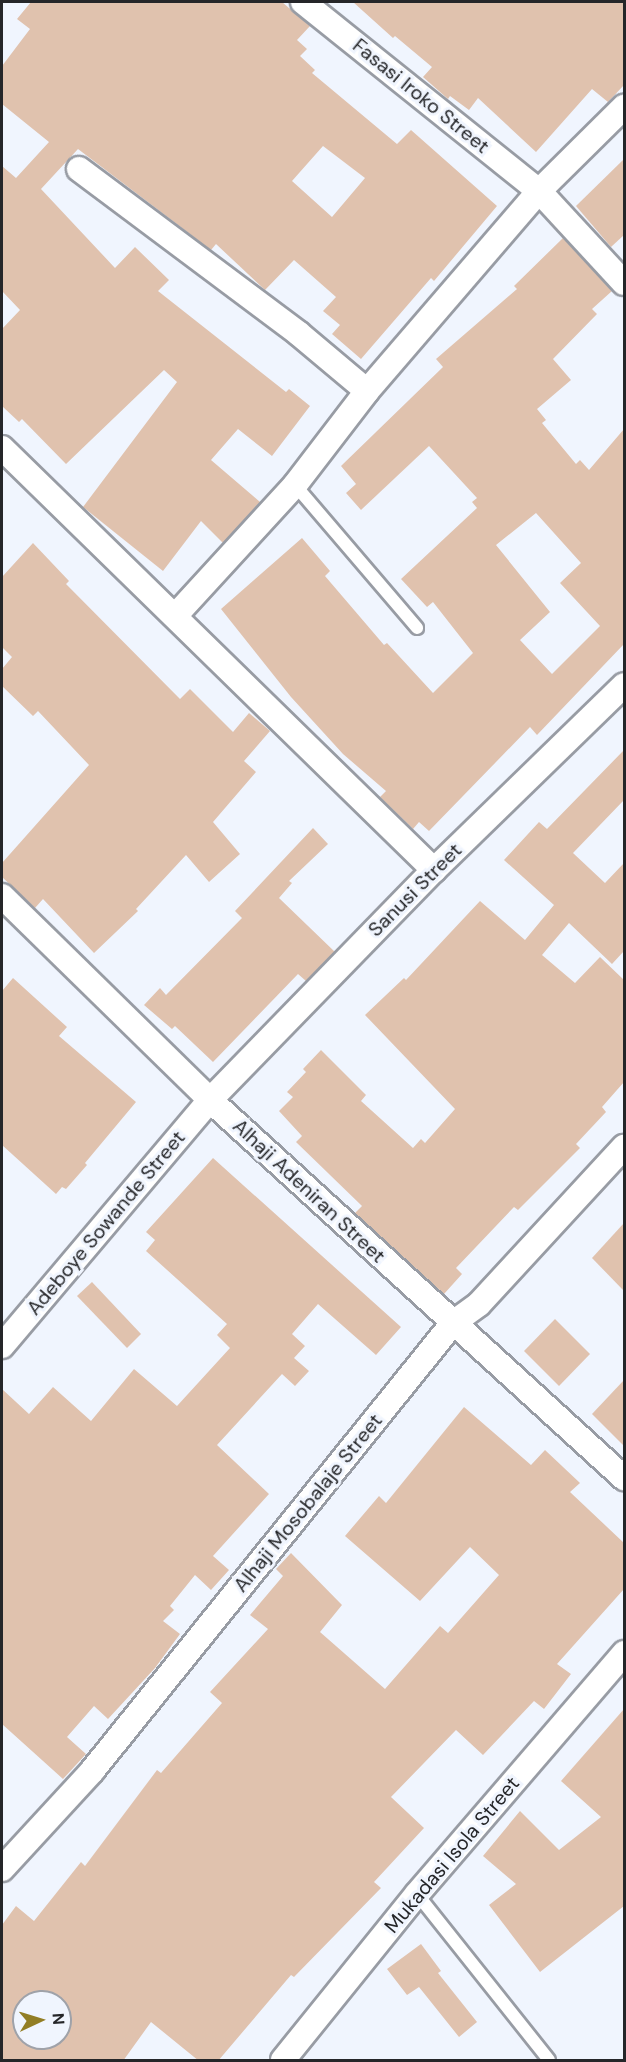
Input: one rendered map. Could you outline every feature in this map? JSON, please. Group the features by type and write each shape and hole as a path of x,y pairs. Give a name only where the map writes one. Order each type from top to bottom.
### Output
{"street":[{"name":"Fasasi Iroko Street","path":"303,2 539,191 624,283"},
{"path":"175,616 296,485 367,392 539,191 624,107"},
{"path":"79,169 298,333 367,392"},
{"path":"2,448 434,870"},
{"name":"Sanusi Street","path":"210,1100 434,870 624,685"},
{"name":"Alhaji Adeniran Street","path":"2,896 210,1100 624,1478"},
{"name":"Adeboye Sowande Street","path":"2,1346 210,1100"},
{"name":"Alhaji Mosobalaje Street","path":"2,1869 92,1771 453,1323 479,1304 624,1148"},
{"name":"Mukadasi Isola Street","path":"283,2061 417,1894 624,1653"}],"lane":[{"path":"296,485 417,628"},
{"path":"417,1894 549,2061"}],"building":[{"path":"31,2 282,2 310,26 297,40 307,49 300,56 315,70 312,73 397,144 411,130 497,206 434,281 431,278 361,359 332,334 340,325 323,311 336,297 294,260 265,290 216,244 211,250 78,149 41,189 115,268 135,247 169,280 158,291 286,392 289,389 310,406 272,456 238,429 211,460 260,502 223,543 201,521 163,571 83,507 177,382 164,370 66,464 22,419 19,422 2,406 2,329 20,310 2,291 2,166 16,178 49,142 2,104 2,66 30,29 17,19","holes":["323,146 365,178 332,217 292,181"]},
{"path":"353,2 624,2 624,85 608,102 592,89 536,152 478,98 469,110 450,96 448,99 423,77 432,67 395,36 393,38"},
{"path":"624,159 624,235 611,247 576,206"},
{"path":"563,238 612,291 592,309 597,314 553,359 571,380 537,409 546,420 542,423 576,464 580,460 589,470 624,429 624,644 537,735 530,727 429,831 419,822 413,829 380,797 386,791 343,754 291,697 221,609 302,538 330,571 325,576 384,645 387,643 433,693 473,653 433,602 427,607 401,579 477,508 472,502 477,498 429,446 361,510 346,493 356,484 341,466 443,367 436,359 517,289 514,286","holes":["536,513 581,563 560,583 600,626 552,674 520,640 550,612 496,545"]},
{"path":"33,543 69,581 66,584 180,699 190,689 233,732 249,713 270,731 244,761 256,772 213,822 240,854 209,882 186,855 136,909 138,911 94,953 43,899 35,908 2,877 2,863 89,765 38,711 33,716 2,686 2,669 12,657 2,647 2,577"},
{"path":"624,750 624,800 573,853 605,883 624,863 624,951 612,964 569,923 542,955 575,983 600,957 624,980 624,1082 602,1107 606,1112 576,1144 580,1148 518,1210 514,1207 456,1268 462,1274 444,1294 355,1213 362,1206 296,1142 302,1136 279,1111 293,1097 287,1092 306,1072 303,1069 321,1050 366,1095 361,1101 413,1148 421,1139 425,1143 455,1109 365,1015 404,978 406,980 480,901 525,940 554,905 504,860 539,822 547,829"},
{"path":"313,828 328,844 289,881 292,883 279,898 335,952 306,981 298,974 213,1062 175,1026 172,1029 144,1005 160,988 166,995 242,918 235,911"},
{"path":"13,978 67,1027 59,1036 136,1102 85,1163 87,1165 66,1189 62,1187 56,1194 2,1145 2,991"},
{"path":"213,1158 401,1327 376,1355 318,1304 292,1334 305,1346 294,1358 309,1371 295,1386 282,1374 217,1445 269,1494 213,1556 229,1570 211,1590 195,1575 170,1606 174,1610 163,1621 180,1634 155,1668 108,1719 94,1706 67,1737 86,1754 63,1779 2,1724 2,1389 29,1414 53,1387 91,1421 134,1369 177,1406 230,1348 217,1335 227,1324 146,1251 155,1240 146,1232"},
{"path":"624,1223 624,1291 592,1258"},
{"path":"92,1282 141,1334 127,1348 77,1296"},
{"path":"555,1319 590,1354 559,1386 524,1351"},
{"path":"624,1380 624,1446 592,1414"},
{"path":"464,1407 531,1465 545,1450 580,1483 570,1492 624,1543 624,1589 557,1664 571,1674 544,1709 534,1701 483,1755 456,1730 391,1797 424,1828 374,1882 381,1888 294,1977 291,1975 218,2061 199,2061 151,2022 123,2061 2,2061 2,1925 16,1906 34,1921 81,1862 85,1866 157,1770 161,1773 222,1703 210,1692 268,1629 250,1615 283,1576 276,1569 291,1553 342,1605 320,1632 385,1689 440,1626 448,1633 499,1575 470,1547 420,1601 345,1536 379,1496 386,1503"},
{"path":"624,1709 624,1906 540,1972 489,1905 516,1884 483,1856 520,1811 559,1850 601,1817 561,1781"},
{"path":"421,1944 441,1971 438,1973 477,2022 459,2037 419,1987 407,1995 387,1969"}]}
